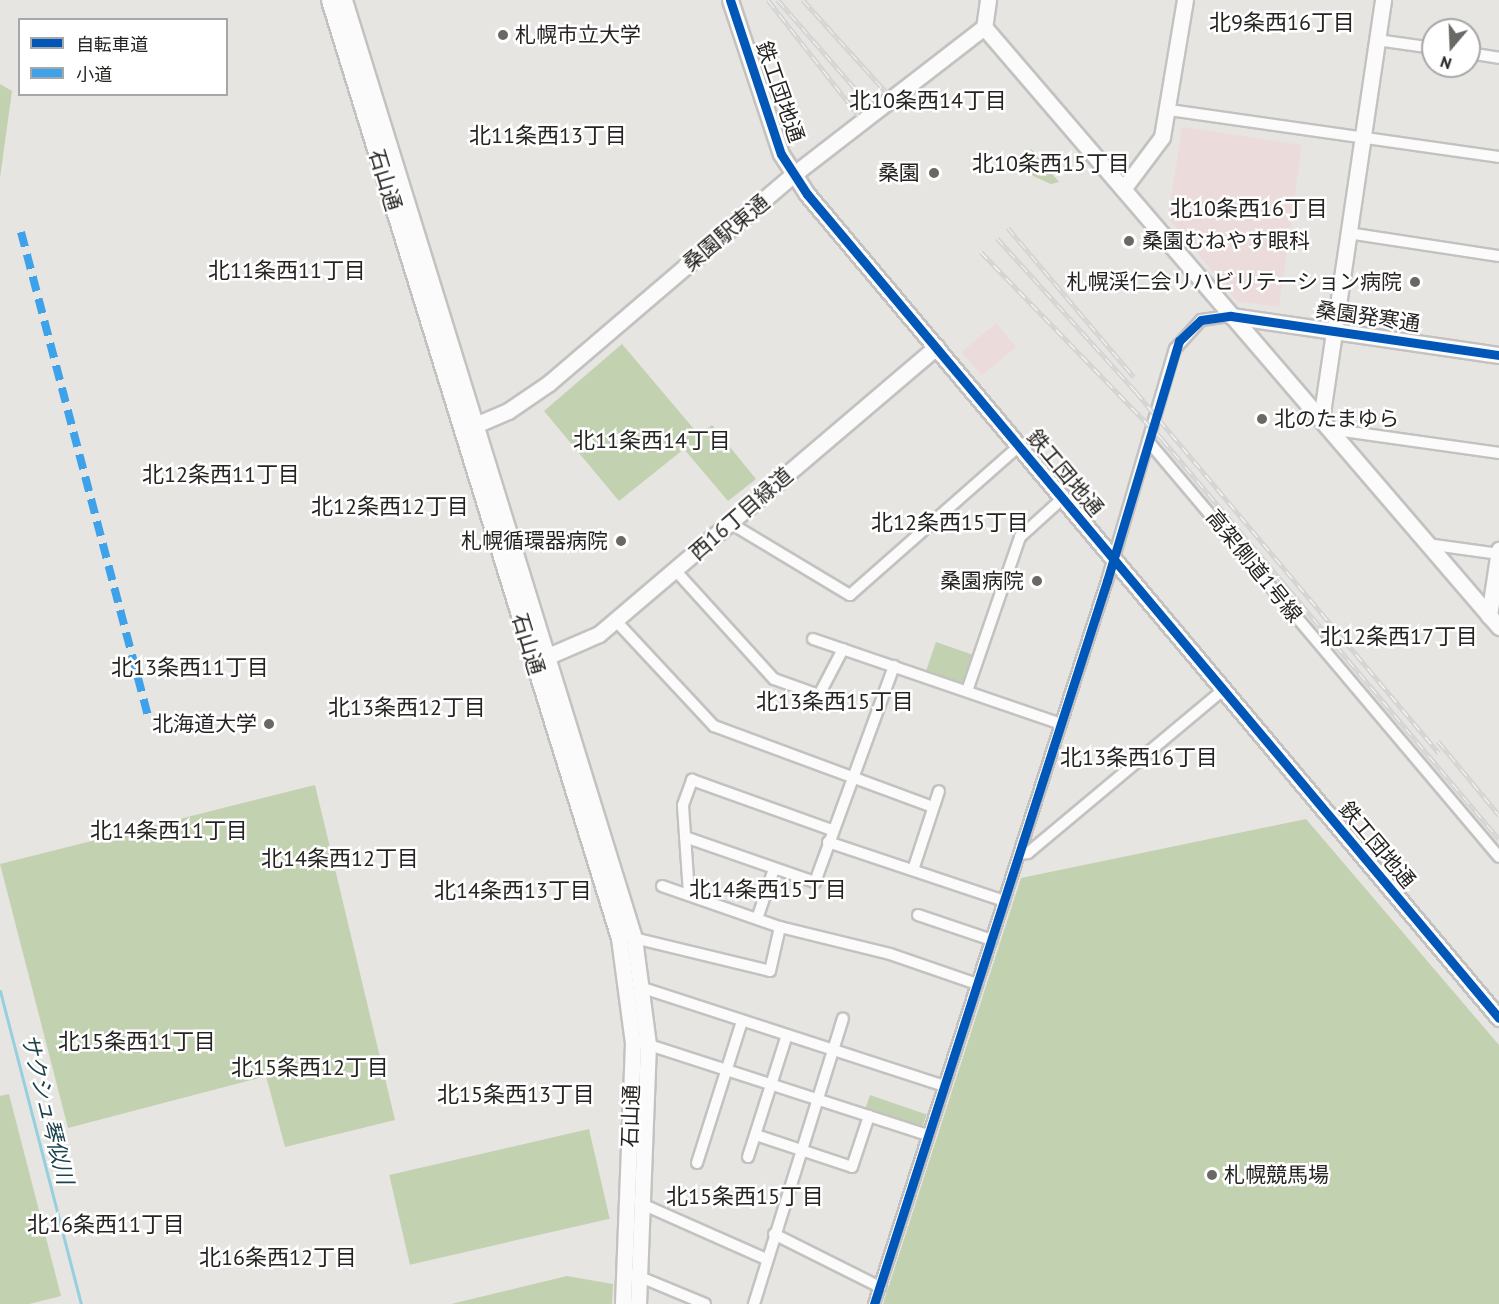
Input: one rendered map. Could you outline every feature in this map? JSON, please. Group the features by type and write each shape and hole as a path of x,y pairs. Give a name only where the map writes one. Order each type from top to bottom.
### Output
{"street":[{"name":"石山通","path":"329,0 469,428"},
{"name":"石山通","path":"344,0 469,428 540,659 619,938 640,1043 642,1204 632,1273 623,1304"},
{"name":"鉄工団地通","path":"730,0 781,154 794,174 936,347 1499,1018"},
{"path":"988,0 984,27 1494,622"},
{"path":"1123,189 1154,153 1169,110 1185,0"},
{"path":"1325,424 1334,330 1383,0"},
{"name":"桑園駅東通","path":"469,428 549,383 794,174 984,27"},
{"path":"1377,40 1421,46"},
{"path":"1481,55 1499,58"},
{"path":"1169,110 1499,157"},
{"path":"1348,233 1499,256"},
{"path":"874,1304 1061,724 1179,341 1201,320 1231,316"},
{"name":"桑園発寒通","path":"1231,316 1499,355"},
{"name":"西16丁目緑道","path":"540,659 581,645 616,621 936,347"},
{"path":"1325,424 1499,453"},
{"name":"高架側道1号線","path":"1148,441 1499,857"},
{"path":"730,523 850,596 1019,446"},
{"path":"967,691 1020,537 1063,498"},
{"path":"1427,544 1499,552 1494,622"},
{"path":"675,570 774,678 819,695 843,649"},
{"path":"616,621 706,721 933,807"},
{"path":"813,639 1061,724"},
{"name":"石山通","path":"540,659 634,938 643,988 632,1273 638,1304"},
{"path":"685,837 815,882 851,776 894,666"},
{"path":"1019,854 1028,853 1223,690"},
{"path":"689,894 683,805 692,780 832,830"},
{"path":"913,870 939,791"},
{"path":"828,842 1004,901"},
{"path":"758,916 774,869"},
{"path":"662,886 758,916 780,927 890,954 977,984"},
{"path":"918,915 992,940"},
{"path":"634,938 770,971 780,927"},
{"path":"643,988 944,1086"},
{"path":"753,1304 799,1149 843,1019"},
{"path":"697,1163 742,1021"},
{"path":"748,1157 787,1035"},
{"path":"640,1043 928,1135"},
{"path":"756,1135 852,1167 869,1116"},
{"path":"642,1204 766,1259"},
{"path":"774,1234 880,1287"},
{"path":"632,1273 705,1304"}],"shaded area":[{"path":"1182,127 1302,145 1279,307 1237,301 1168,218"},
{"path":"996,323 1016,347 981,376 962,352"}],"green space":[{"path":"0,84 12,91 0,178"},
{"path":"1030,150 1059,182 1051,184 1031,175"},
{"path":"622,344 699,435 712,425 756,479 728,501 684,449 619,501 544,411"},
{"path":"936,642 973,655 962,686 925,673"},
{"path":"315,785 395,1120 285,1147 266,1076 68,1128 0,864"},
{"name":"札幌競馬場","path":"1306,819 1499,1045 1499,1304 883,1304 1021,878"},
{"path":"9,1094 61,1296 29,1304 0,1304 0,1096"},
{"path":"870,1095 927,1115 922,1128 865,1108"},
{"path":"589,1129 610,1219 410,1265 389,1175"},
{"path":"567,1276 613,1284 612,1304 451,1304"}],"waterway":[{"name":"サクシュ琴似川","path":"0,991 81,1304"}],"railway":[{"path":"768,0 859,116"},
{"path":"778,0 870,106"},
{"path":"803,0 886,92"},
{"path":"1008,228 1134,377"},
{"path":"997,238 1136,392 1439,753"},
{"path":"981,252 1162,439 1499,839"},
{"path":"1438,741 1499,815"}],"marked path":[{"path":"21,232 149,720"}],"cycle path":[{"path":"730,0 781,154 807,194 1499,1018"},
{"path":"874,1304 1107,581 1179,341 1201,320 1231,316 1499,355"}],"place":[{"name":"札幌市立大学","path":"503,35"},
{"name":"桑園","path":"934,173"},
{"name":"桑園むねやす眼科","path":"1129,241"},
{"name":"札幌渓仁会リハビリテーション病院","path":"1415,282"},
{"name":"北のたまゆら","path":"1262,419"},
{"name":"札幌循環器病院","path":"621,541"},
{"name":"桑園病院","path":"1037,581"},
{"name":"北海道大学","path":"269,724"},
{"name":"札幌競馬場","path":"1212,1175"}],"district":[{"name":"北9条西16丁目","path":"1282,23"},
{"name":"北10条西14丁目","path":"928,101"},
{"name":"北11条西13丁目","path":"548,136"},
{"name":"北10条西15丁目","path":"1051,164"},
{"name":"北10条西16丁目","path":"1249,209"},
{"name":"北11条西11丁目","path":"287,271"},
{"name":"北11条西14丁目","path":"652,441"},
{"name":"北12条西11丁目","path":"221,475"},
{"name":"北12条西12丁目","path":"390,507"},
{"name":"北12条西15丁目","path":"950,523"},
{"name":"北12条西17丁目","path":"1399,637"},
{"name":"北13条西11丁目","path":"190,668"},
{"name":"北13条西15丁目","path":"835,702"},
{"name":"北13条西12丁目","path":"407,708"},
{"name":"北13条西16丁目","path":"1139,758"},
{"name":"北14条西11丁目","path":"169,831"},
{"name":"北14条西12丁目","path":"340,859"},
{"name":"北14条西15丁目","path":"768,890"},
{"name":"北14条西13丁目","path":"513,891"},
{"name":"北15条西11丁目","path":"137,1042"},
{"name":"北15条西12丁目","path":"310,1068"},
{"name":"北15条西13丁目","path":"516,1095"},
{"name":"北15条西15丁目","path":"745,1197"},
{"name":"北16条西11丁目","path":"106,1225"},
{"name":"北16条西12丁目","path":"278,1258"}]}
